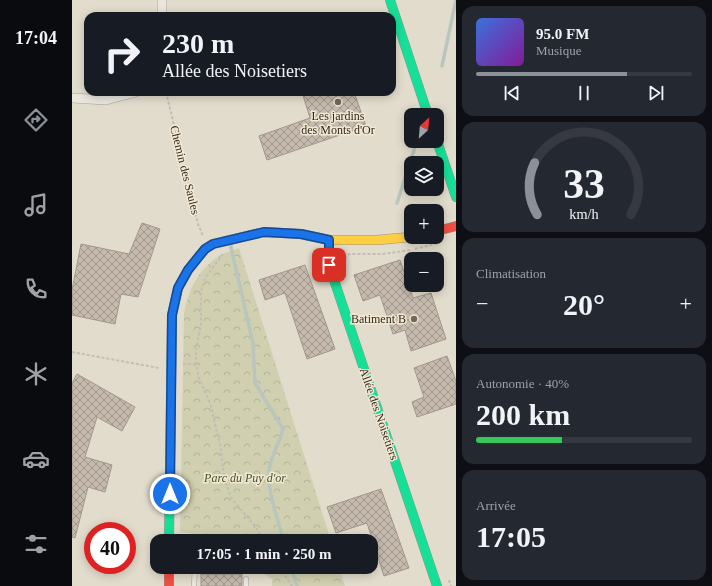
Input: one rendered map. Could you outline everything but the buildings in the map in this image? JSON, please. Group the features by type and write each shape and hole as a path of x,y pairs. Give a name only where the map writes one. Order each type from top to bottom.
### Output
{"street":[{"path":"162,0 162,12"},
{"path":"390,0 394,12"},
{"path":"396,18 426,108"},
{"path":"72,98 106,100 121,96"},
{"path":"439,148 456,197"},
{"path":"444,229 456,226"},
{"path":"169,534 172,315 178,288 188,270 205,249 213,244 264,232 301,234 329,240 377,240 404,238"},
{"name":"Allée des Noisetiers","path":"329,240 329,265 437,586"},
{"path":"169,574 169,586"}],"lane":[{"path":"194,586 195,574"},
{"path":"246,579 246,586"}],"path":[{"name":"Chemin des Saules","path":"167,96 198,224 203,237 221,249 224,253 205,280 201,292 200,324 196,350 198,378 210,404 220,444 225,482 232,499 255,526 260,534"},
{"path":"344,271 343,260 350,254 383,254 401,252 436,244"},
{"path":"72,352 158,368 171,364"},
{"path":"284,574 292,586"},
{"path":"448,578 451,586"}],"green space":[{"name":"Parc du Puy d'or","path":"239,248 329,534 196,534 180,532 184,313 191,289 198,276 218,256"},
{"path":"264,574 341,574 345,586 272,586 272,579"}],"waterway":[{"path":"442,66 456,0"},
{"path":"397,203 415,148"},
{"path":"230,243 253,343 255,383 283,429 271,460 269,474 269,483 273,503 282,534"},
{"path":"293,574 297,586"}],"traffic: fast":[{"path":"390,0 394,12"},
{"path":"396,18 426,108"},
{"path":"439,148 456,197"},
{"path":"329,240 329,265 437,586"},
{"path":"169,534 172,315 178,288 188,270 199,256"}],"traffic: slow":[{"path":"199,256 205,249 213,244 264,232 301,234 329,240 377,240 404,238"}],"traffic: jam":[{"path":"444,229 456,226"},
{"path":"169,574 169,586"}],"place":[{"name":"Les jardins des Monts d'Or","path":"338,102"},
{"name":"Batiment B","path":"414,319"}],"route":[{"path":"170,494 172,315 178,288 188,270 205,249 213,244 264,232 301,234 329,240 329,265"}]}
